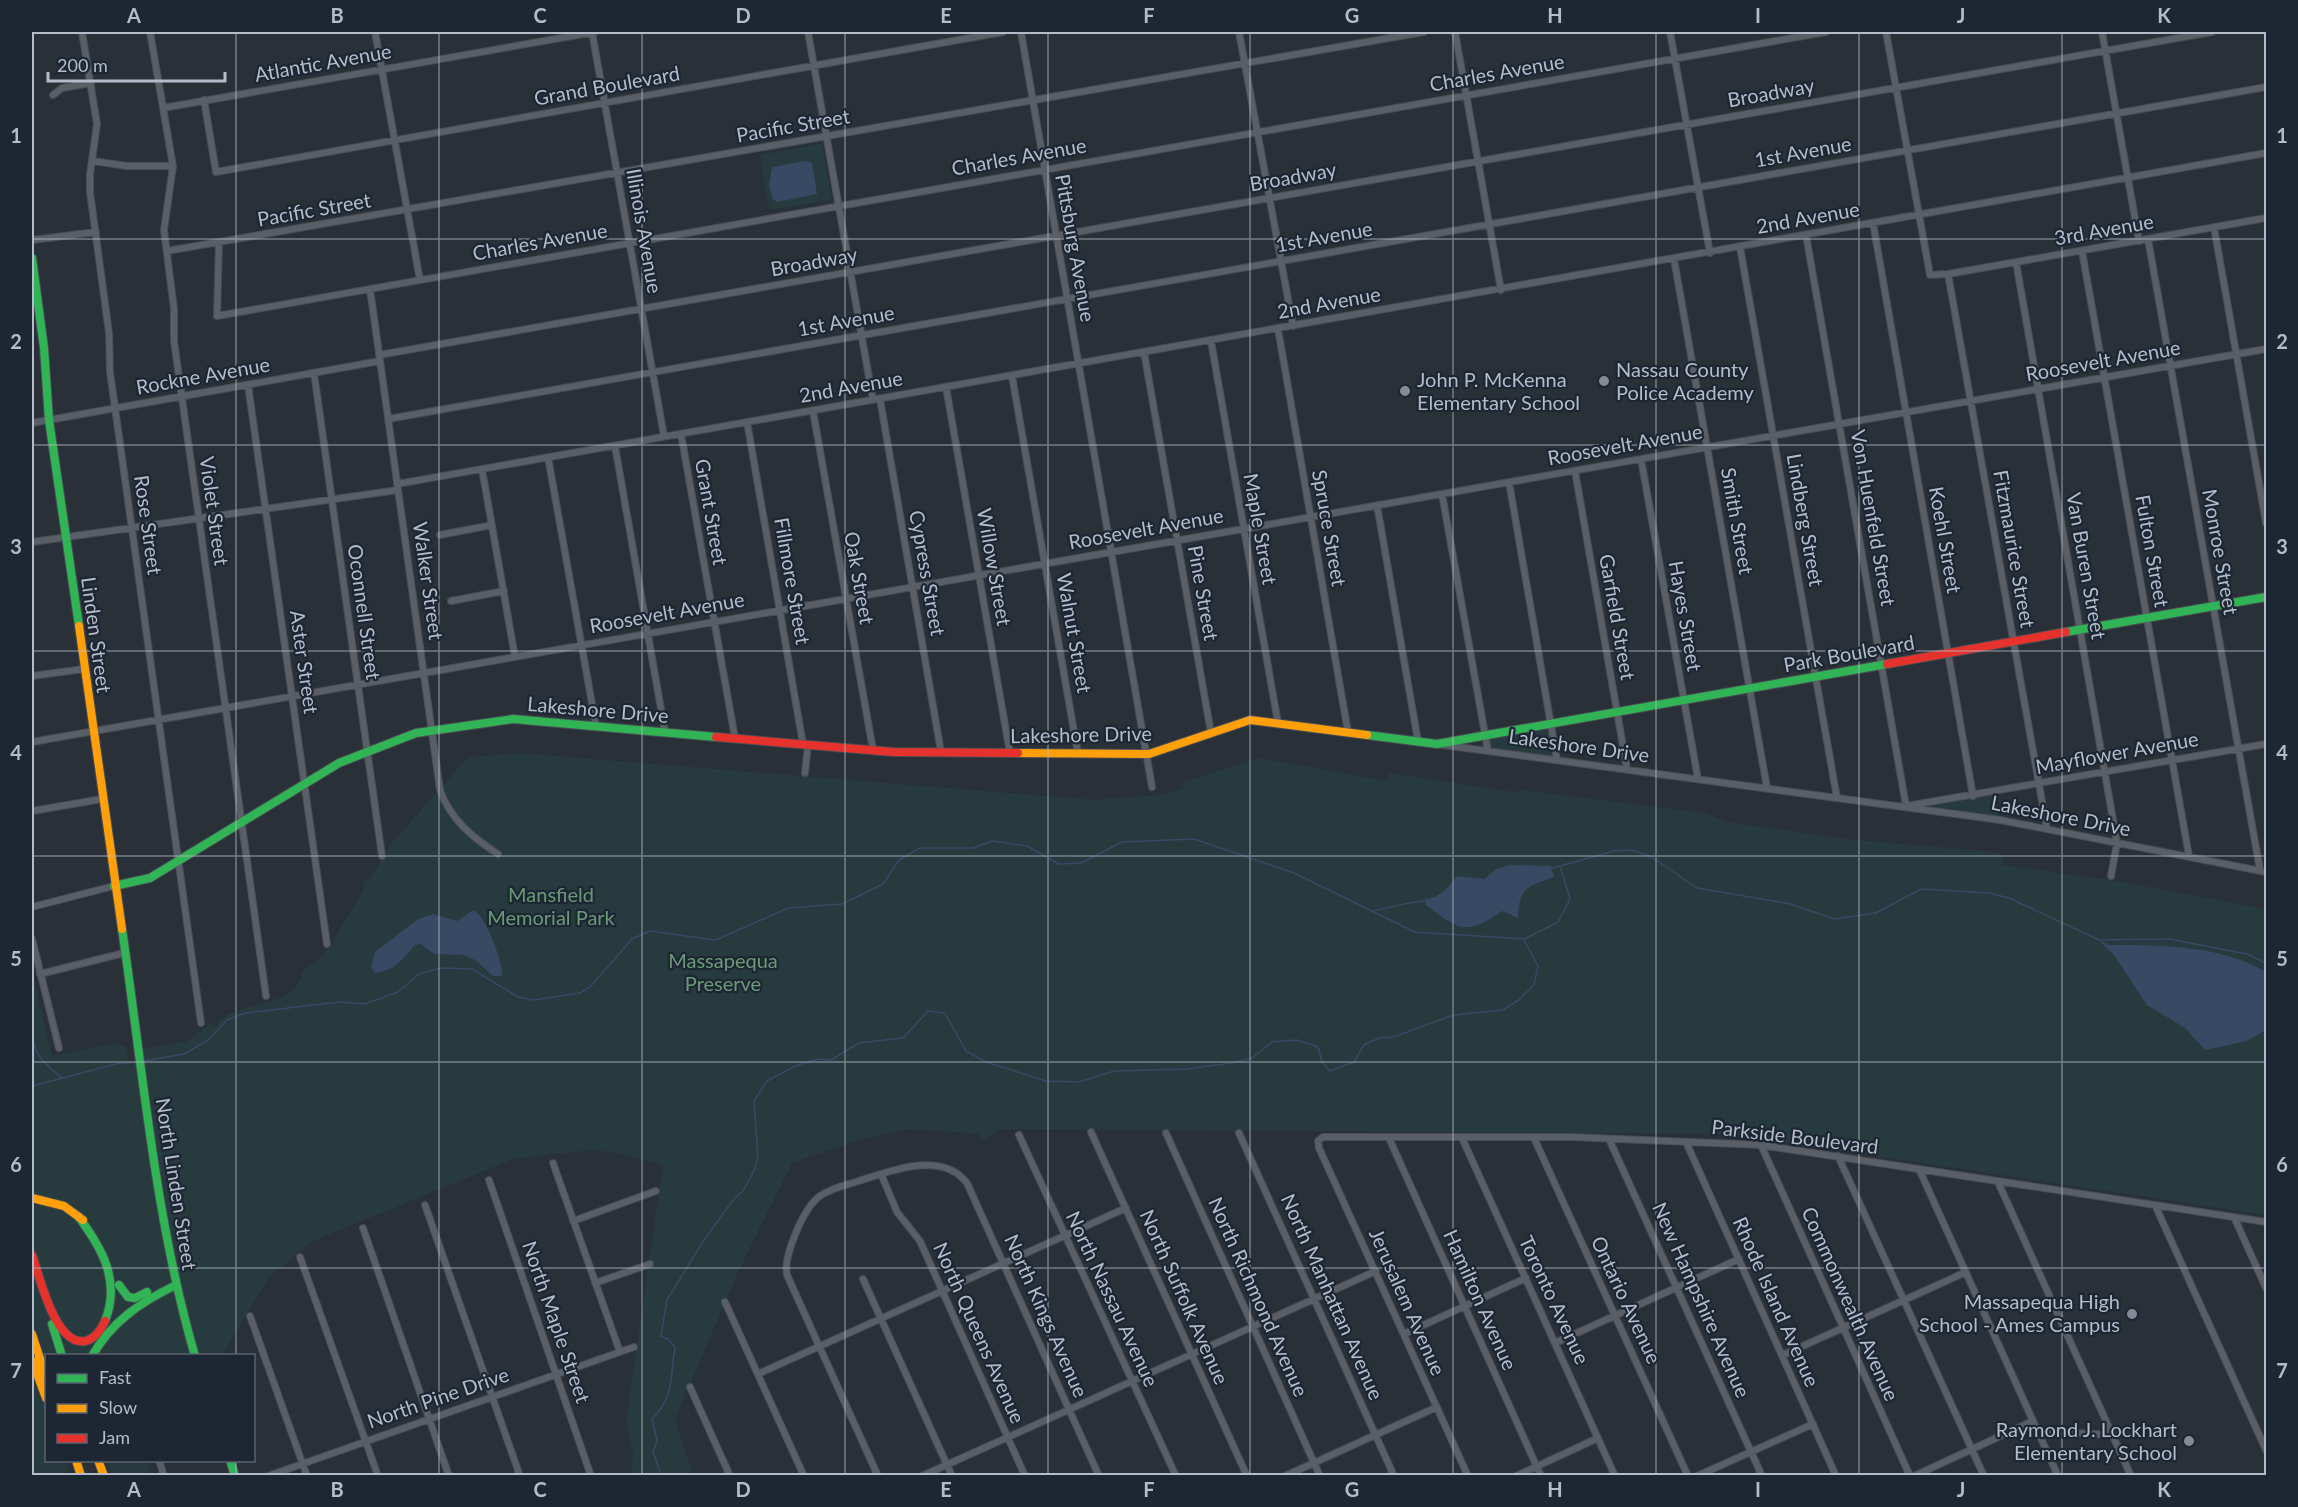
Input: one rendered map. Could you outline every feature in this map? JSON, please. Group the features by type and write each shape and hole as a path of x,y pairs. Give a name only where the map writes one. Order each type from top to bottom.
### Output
{"main road":[{"name":"Linden Street","path":"32,258 44,348 44,377 49,420 133,1016"},
{"name":"Park Boulevard","path":"1437,744 2266,597"},
{"name":"Lakeshore Drive","path":"114,886 150,878 178,863 339,763 416,733 513,719 805,745 941,752 1146,754 1250,720 1437,744"},
{"name":"North Linden Street","path":"133,1016 175,1281 194,1354"},
{"path":"32,1197 56,1203 94,1228 109,1248 119,1285 125,1296 135,1298 175,1281"},
{"path":"32,1257 61,1331 77,1341 95,1336 104,1324 111,1305 111,1276 100,1246 78,1216"},
{"path":"32,1257 61,1354"},
{"path":"111,1327 140,1303 175,1281"},
{"path":"93,1354 111,1327 117,1310 119,1285"},
{"path":"32,1334 45,1374"},
{"path":"32,1360 45,1395"},
{"path":"230,1462 236,1476"}],"street":[{"name":"Rose Street","path":"82,32 98,124 90,192 109,333 110,372 201,1023"},
{"name":"Violet Street","path":"150,32 172,166 164,230 182,396 266,996"},
{"path":"375,32 420,280"},
{"name":"Atlantic Avenue","path":"163,108 593,32"},
{"name":"Illinois Avenue","path":"593,32 664,436"},
{"name":"Cypress Street","path":"808,32 861,335 913,587 941,752"},
{"name":"Grand Boulevard","path":"204,100 216,172 1003,32"},
{"name":"Pittsburg Avenue","path":"1021,32 1078,364"},
{"path":"1239,32 1293,326"},
{"name":"Pacific Street","path":"166,251 408,211 1424,32"},
{"path":"1455,32 1501,290"},
{"path":"1670,32 1710,252"},
{"name":"Charles Avenue","path":"219,243 217,316 1826,32"},
{"path":"1886,32 1930,275 1948,274"},
{"path":"2102,32 2139,241"},
{"name":"Broadway","path":"380,358 1056,235 2212,32"},
{"path":"53,95 62,88 91,83"},
{"name":"1st Avenue","path":"388,419 2266,87"},
{"name":"2nd Avenue","path":"32,542 332,500 482,469 664,436 1501,290 2266,153"},
{"path":"93,161 127,166 172,166"},
{"name":"3rd Avenue","path":"1948,274 2266,218"},
{"name":"Koehl Street","path":"1873,223 1973,796"},
{"path":"2214,227 2266,523"},
{"path":"32,240 96,232"},
{"name":"Von Huenfeld Street","path":"1806,235 1906,806"},
{"name":"Monroe Street","path":"2148,239 2238,749 2263,871"},
{"name":"Lindberg Street","path":"1740,247 1837,798"},
{"name":"Fulton Street","path":"2082,251 2189,856"},
{"name":"Smith Street","path":"1674,259 1767,788"},
{"name":"Van Buren Street","path":"2016,262 2117,843 2111,876"},
{"name":"Fitzmaurice Street","path":"1948,274 2047,829"},
{"name":"Walker Street","path":"370,289 440,790 447,808 478,842 498,854"},
{"name":"Spruce Street","path":"1278,329 1348,732"},
{"name":"Maple Street","path":"1210,341 1278,723"},
{"name":"Roosevelt Avenue","path":"32,742 2266,349"},
{"name":"Pine Street","path":"1144,352 1211,733"},
{"name":"Rockne Avenue","path":"32,423 314,373 380,358"},
{"path":"1078,364 1152,787"},
{"name":"Oconnell Street","path":"314,373 381,856"},
{"name":"Walnut Street","path":"1012,376 1078,754"},
{"name":"Aster Street","path":"248,385 327,944"},
{"name":"Willow Street","path":"946,387 1010,753"},
{"name":"Oak Street","path":"813,411 873,750"},
{"name":"Fillmore Street","path":"747,423 805,745 805,773"},
{"name":"Grant Street","path":"681,434 735,738"},
{"path":"615,446 665,732"},
{"path":"549,458 596,726"},
{"name":"Hayes Street","path":"1641,459 1698,779"},
{"path":"482,469 515,657"},
{"name":"Garfield Street","path":"1575,471 1627,770"},
{"path":"1509,482 1557,760"},
{"path":"1442,494 1488,750"},
{"path":"1377,505 1418,741"},
{"path":"440,535 492,525"},
{"path":"451,601 504,591"},
{"path":"32,676 84,669"},
{"name":"Lakeshore Drive","path":"1437,744 1906,806 2047,829 2263,871"},
{"name":"Mayflower Avenue","path":"1973,796 2266,744"},
{"path":"1906,806 1973,796"},
{"path":"32,811 102,799"},
{"name":"Lakeshore Drive","path":"32,907 114,886"},
{"path":"32,939 58,1048"},
{"path":"40,974 124,953"},
{"name":"North Suffolk Avenue","path":"1091,1132 1247,1476"},
{"name":"North Richmond Avenue","path":"1166,1133 1320,1476"},
{"name":"North Manhattan Avenue","path":"1239,1133 1394,1476"},
{"name":"North Nassau Avenue","path":"1019,1135 1176,1476"},
{"name":"Parkside Boulevard","path":"1318,1141 1327,1136 1609,1139 1761,1145 2266,1221"},
{"name":"Hamilton Avenue","path":"1389,1138 1541,1476"},
{"name":"Toronto Avenue","path":"1462,1138 1615,1476"},
{"name":"Ontario Avenue","path":"1534,1138 1688,1476"},
{"name":"New Hampshire Avenue","path":"1609,1139 1762,1476"},
{"name":"Jerusalem Avenue","path":"1318,1141 1319,1148 1468,1476"},
{"name":"Rhode Island Avenue","path":"1686,1142 1836,1476"},
{"name":"Commonwealth Avenue","path":"1761,1145 1912,1476"},
{"path":"1838,1156 1984,1476"},
{"path":"552,1163 620,1352"},
{"name":"North Kings Avenue","path":"881,1174 918,1166 942,1167 958,1173 967,1183 1100,1476"},
{"path":"1919,1169 2058,1476"},
{"path":"878,1476 787,1275 786,1265 806,1213 819,1196 881,1174"},
{"name":"North Queens Avenue","path":"881,1174 897,1212 920,1241 1025,1476"},
{"name":"North Maple Street","path":"489,1180 591,1476"},
{"path":"1998,1182 2132,1476"},
{"path":"573,1221 656,1191"},
{"path":"425,1205 520,1476"},
{"path":"2156,1205 2266,1449"},
{"path":"758,1374 1126,1208"},
{"path":"2234,1217 2266,1288"},
{"path":"363,1228 449,1476"},
{"path":"300,1257 378,1476"},
{"path":"1556,1343 1739,1259"},
{"path":"595,1283 650,1264"},
{"path":"922,1476 1376,1271"},
{"path":"1782,1355 1966,1272"},
{"path":"1404,1334 1526,1278"},
{"path":"863,1279 952,1476"},
{"path":"726,1302 804,1476"},
{"path":"250,1316 307,1476"},
{"name":"North Pine Drive","path":"268,1476 634,1347"},
{"path":"690,1387 730,1476"},
{"path":"1285,1476 1437,1407"},
{"path":"1912,1476 2033,1421"},
{"path":"1697,1476 1813,1424"},
{"path":"2038,1431 2113,1435"},
{"path":"1516,1476 1598,1438"}],"green space":[{"path":"822,143 832,200 769,210 760,155"},
{"path":"1551,723 1557,760 1488,751 1485,735"},
{"name":"Massapequa Preserve","path":"519,753 1095,800 1161,795 1183,788 1181,783 1259,758 1387,781 1389,773 1520,793 1520,790 1706,813 1727,822 1854,840 1986,851 2003,855 2002,865 2111,880 2266,909 2266,1215 1730,1134 999,1129 982,1141 980,1134 909,1129 863,1139 792,1163 739,1270 675,1419 693,1475 631,1476 633,1454 626,1421 663,1165 617,1153 593,1150 513,1159 313,1241 269,1277 223,1354 45,1354 45,1462 65,1462 70,1475 32,1475 32,970 52,1056 117,1043 126,1047 130,1066 143,1061 141,1049 186,1042 210,1024 215,1027 227,1015 283,996 299,982 302,972 319,959 330,946 364,889 363,883 371,877 390,845 468,757"},
{"path":"1995,792 2000,820 1906,806"},
{"path":"107,1462 146,1462 151,1475 112,1475"}],"water":[{"path":"806,161 812,163 817,194 777,202 773,199 769,186 772,167"},
{"path":"1509,865 1551,866 1554,877 1526,890 1520,900 1518,918 1502,911 1480,924 1463,927 1455,925 1426,905 1425,899 1443,892 1457,876 1484,879 1495,870"},
{"path":"473,910 483,920 493,940 502,976 493,976 475,960 464,955 434,954 421,944 415,945 398,964 388,970 375,973 371,967 375,952 418,919 433,914 457,921"},
{"path":"2099,940 2109,945 2190,948 2229,956 2266,972 2266,1030 2247,1041 2205,1050 2185,1028 2147,1005 2114,955"}],"waterway":[{"path":"144,1061 184,1054 208,1040 227,1020 245,1013 339,1002 365,1004 398,992 419,974 441,968 472,969 518,997 533,1000 580,993 591,986 632,939 650,931 716,940 788,908 842,904 883,884 899,860 920,848 973,848 992,841 1027,846 1059,864 1081,863 1122,842 1194,839 1294,873 1415,932 1524,939 1558,922 1570,899 1560,866 1614,851 1631,850 1650,856 1697,888 1791,904 1834,919 1876,913 1921,889 1989,893 2009,898 2099,940 2169,939 2247,954 2266,963"},
{"path":"1550,869 1560,866"},
{"path":"1370,911 1427,901"},
{"path":"661,1476 653,1451 657,1441 652,1419 665,1402 672,1377 675,1347 668,1339 661,1336 667,1300 704,1240 733,1200 743,1191 754,1171 758,1158 754,1101 767,1081 795,1066 818,1059 831,1060 859,1043 903,1038 928,1011 945,1013 966,1051 986,1062 1046,1081 1079,1082 1114,1071 1187,1069 1231,1063 1252,1058 1272,1042 1297,1040 1318,1047 1322,1062 1330,1071 1354,1062 1364,1045 1379,1038 1394,1037 1453,1015 1503,1010 1519,1000 1534,985 1538,966 1524,940"},
{"path":"32,1031 37,1053 62,1078"},
{"path":"32,1086 116,1064 139,1062"}],"traffic: fast":[{"path":"32,258 44,348 49,420 79,626"},
{"path":"2066,632 2266,597"},
{"path":"1367,735 1437,744 1887,664"},
{"path":"114,886 150,878 339,763 416,733 513,719 716,737"},
{"path":"122,929 160,1198 181,1304 194,1354"},
{"path":"78,1216 95,1240 110,1279 111,1292 105,1321"},
{"path":"119,1285 128,1297 135,1298 147,1292"},
{"path":"93,1354 109,1333 128,1314 151,1298 176,1285"},
{"path":"52,1324 61,1354"},
{"path":"231,1462 235,1476"}],"traffic: slow":[{"path":"79,626 122,929"},
{"path":"1018,753 1149,754 1250,720 1367,735"},
{"path":"32,1198 64,1206 83,1220"},
{"path":"32,1334 45,1374"},
{"path":"32,1360 45,1395"},
{"path":"77,1462 81,1476"},
{"path":"99,1462 104,1476"}],"traffic: jam":[{"path":"1887,664 2066,632"},
{"path":"716,737 893,752 1018,753"},
{"path":"32,1255 50,1308 66,1333 75,1340 86,1341 98,1333 105,1321"}],"place":[{"name":"Nassau County Police Academy","path":"1604,381"},
{"name":"John P. McKenna Elementary School","path":"1405,391"},
{"name":"Massapequa High School - Ames Campus","path":"2132,1314"},
{"name":"Raymond J. Lockhart Elementary School","path":"2189,1441"}],"park label":[{"name":"Mansfield Memorial Park","path":"551,906"}]}
